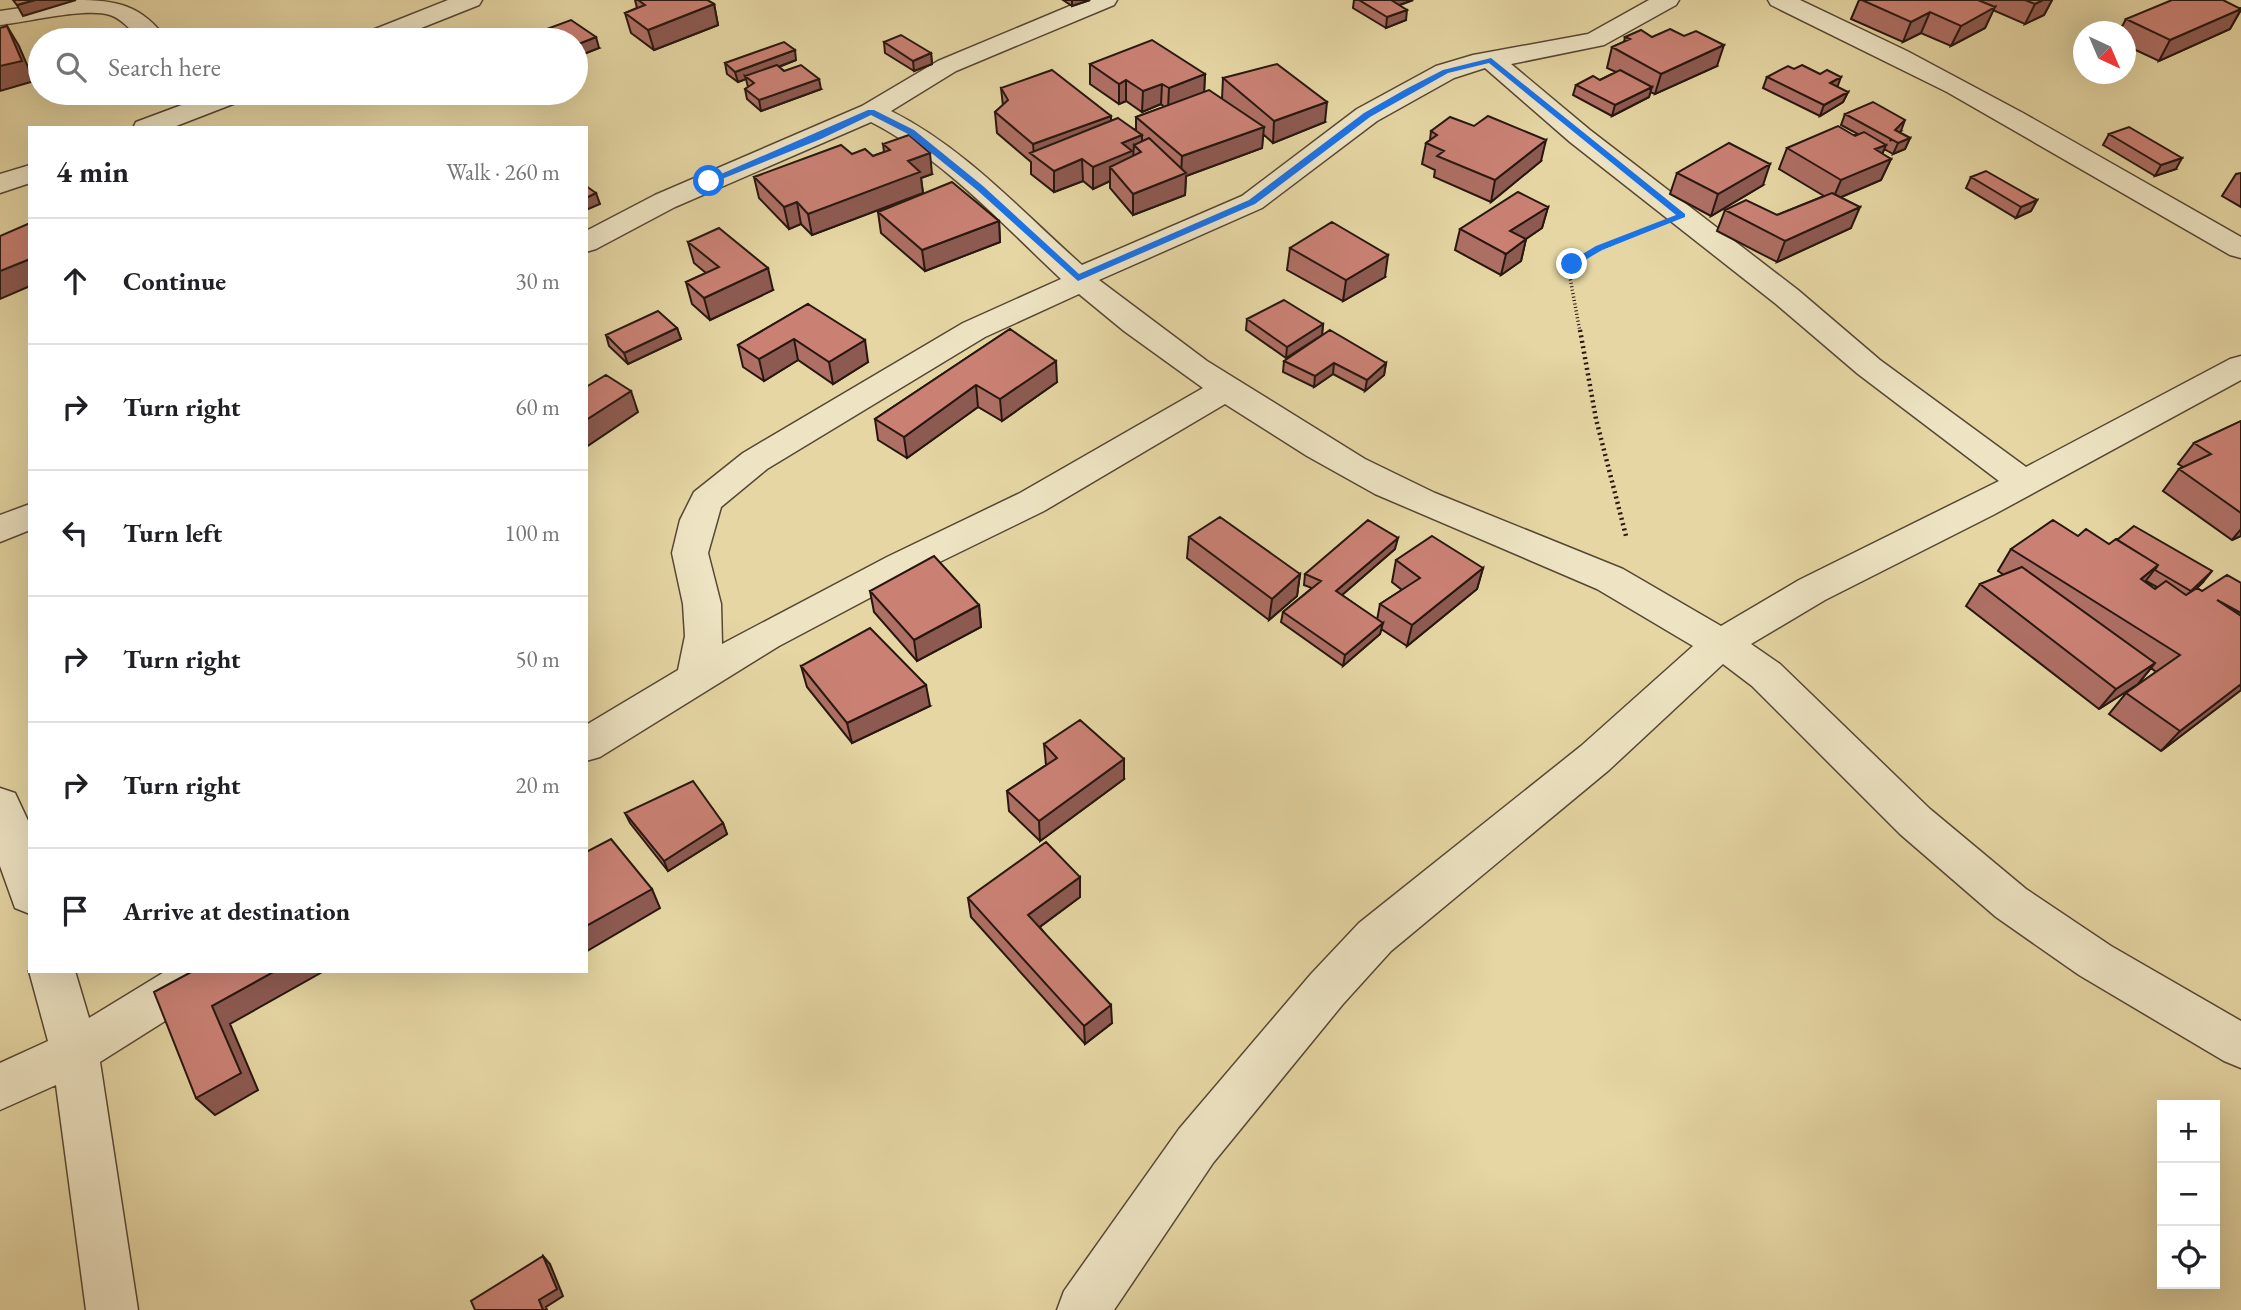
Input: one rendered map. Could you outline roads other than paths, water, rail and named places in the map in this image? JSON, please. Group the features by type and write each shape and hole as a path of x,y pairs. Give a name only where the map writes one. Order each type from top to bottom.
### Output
{"street":[{"path":"399,28 470,0"},
{"path":"588,242 665,201 871,112 947,66 1105,0"},
{"path":"696,679 704,636 702,604 690,553 706,501 755,461 974,330 1252,202 1367,115 1398,96 1446,72 1491,60 1595,40 1667,0"},
{"path":"1780,0 1857,34 1925,70 2241,248"},
{"path":"0,18 89,8 114,8 127,15 141,28"},
{"path":"1491,60 1580,136 1787,296 1869,367 2025,483"},
{"path":"151,126 201,105"},
{"path":"871,112 911,132 970,180 1080,280 1226,389 1331,455 1387,486 1604,577 1737,652 1766,675 1930,838 2012,904 2076,947 2241,1046"},
{"path":"0,184 28,174"},
{"path":"1083,1310 1196,1146 1327,989 1375,937 1595,758 1720,644 1812,590 2025,483 2241,366"},
{"path":"588,743 766,636 1032,502 1226,389"},
{"path":"0,528 28,517"},
{"path":"0,805 11,831 28,888"},
{"path":"53,973 75,1052 113,1310"},
{"path":"0,1087 75,1052 203,973"}]}
